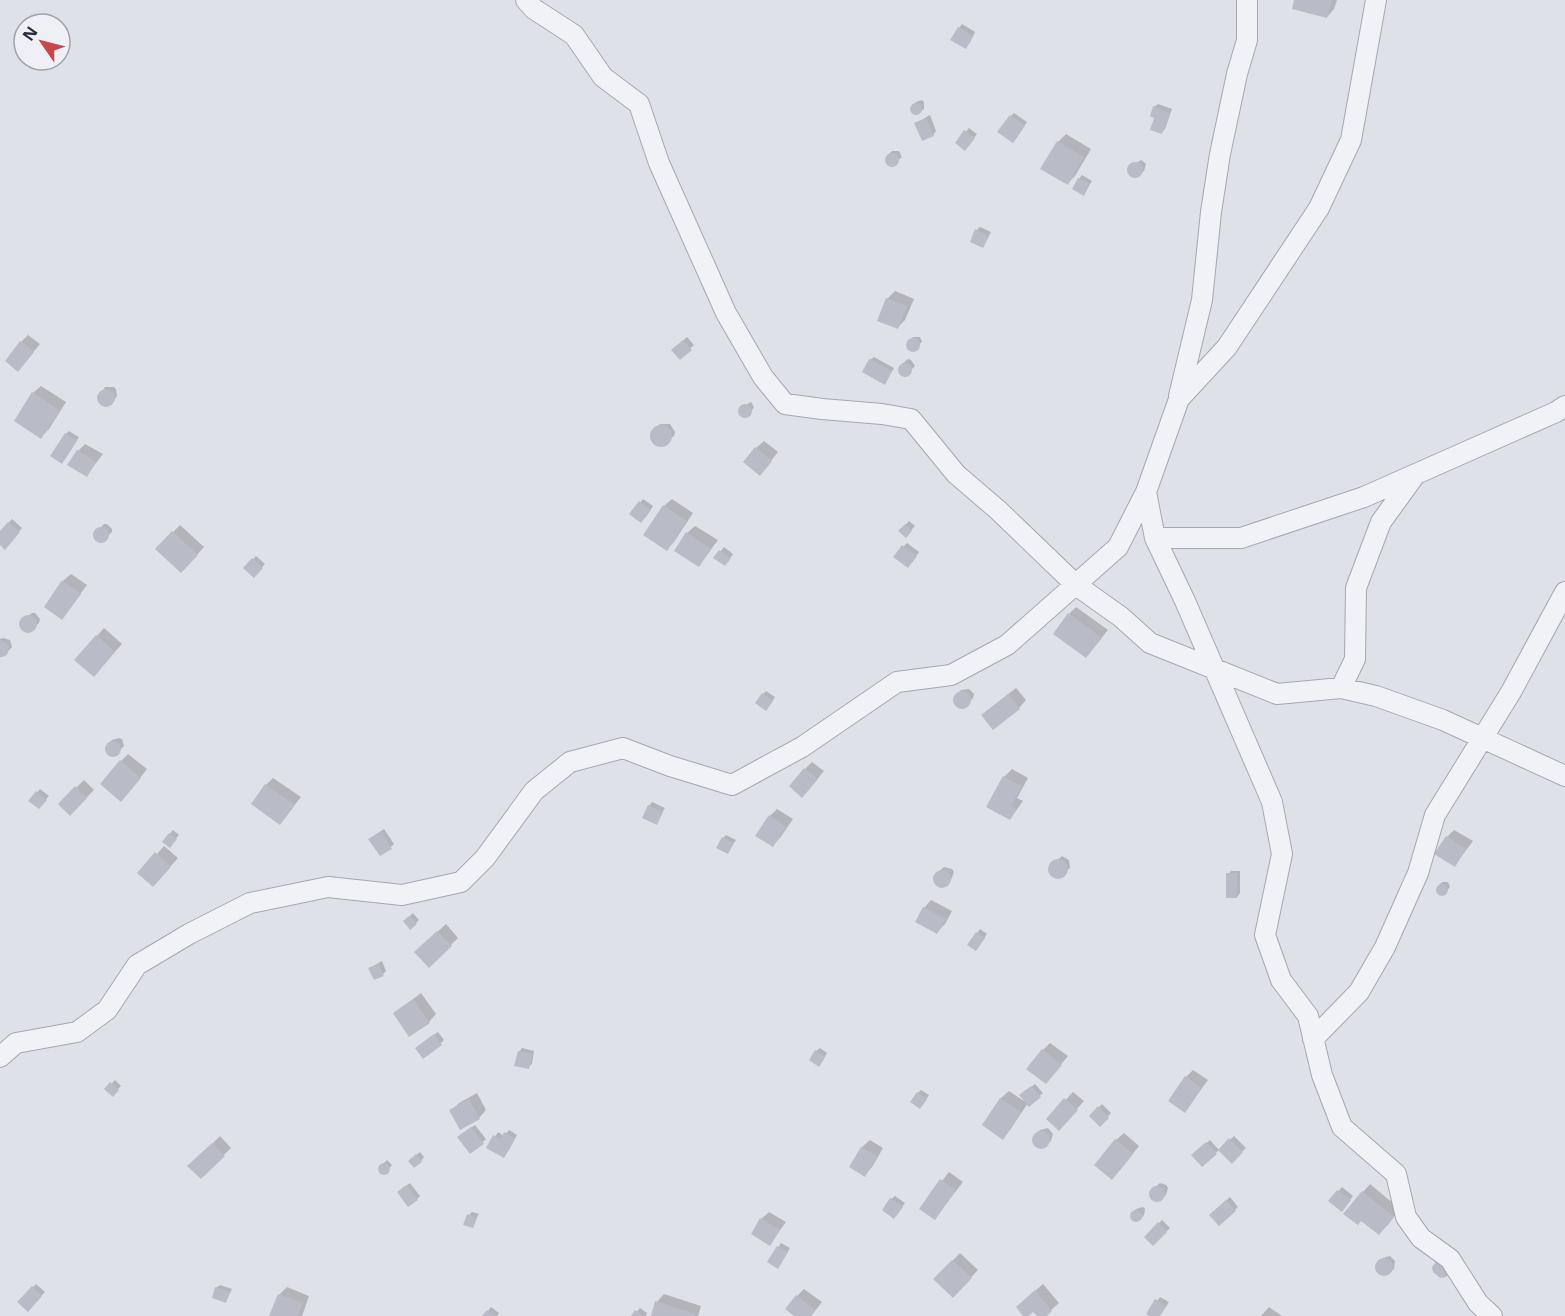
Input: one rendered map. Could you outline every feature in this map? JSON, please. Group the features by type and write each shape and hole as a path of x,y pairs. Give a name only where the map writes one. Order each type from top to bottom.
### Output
{"street":[{"path":"526,0 534,9 574,35 603,77 639,104 659,163 726,313 763,376 785,404 910,419 956,474 998,510 1077,585 1121,617 1150,643 1277,694 1341,688 1376,696 1443,720 1565,776"},
{"path":"0,1057 16,1043 77,1032 107,1010 137,965 189,934 250,903 328,887 402,895 461,882 485,858 534,791 570,762 623,748 670,766 732,785 802,747 897,682 951,675 1007,645 1118,548 1146,492 1179,399 1202,300 1211,212 1220,154 1236,74 1247,40 1247,0"},
{"path":"1179,399 1227,347 1319,208 1351,140 1376,0"},
{"path":"1155,538 1241,538 1364,497 1565,406"},
{"path":"1341,688 1354,659 1356,588 1381,522 1415,474"},
{"path":"1146,492 1155,538 1181,592 1272,802 1282,854 1264,935 1281,980 1308,1016 1322,1076 1342,1127 1396,1174 1406,1217 1421,1238 1450,1258 1479,1303 1492,1316"},
{"path":"1313,1039 1359,992 1385,947 1418,873 1435,815 1511,692 1565,592"}],"building":[{"path":"1294,0 1332,0 1327,18 1292,9"},
{"path":"958,27 973,36 966,49 950,40"},
{"path":"918,103 921,104 921,114 914,115 911,114 910,107 911,104"},
{"path":"1153,106 1170,113 1162,134 1150,130 1154,118 1150,116"},
{"path":"1010,115 1025,126 1013,143 997,132"},
{"path":"926,118 934,136 922,141 914,123"},
{"path":"964,130 975,138 965,151 955,143"},
{"path":"1057,141 1084,157 1068,185 1040,169"},
{"path":"889,153 895,153 899,160 895,167 889,167 885,163 885,157"},
{"path":"1135,162 1141,164 1143,170 1141,176 1135,178 1129,176 1127,170 1129,164"},
{"path":"1078,178 1090,184 1084,196 1072,189"},
{"path":"975,229 989,236 983,248 970,242"},
{"path":"886,298 907,306 898,329 877,321"},
{"path":"913,338 918,340 920,345 918,350 913,352 908,350 906,345 908,340"},
{"path":"683,340 692,350 680,360 671,350"},
{"path":"20,341 34,352 18,372 5,361"},
{"path":"869,359 892,371 885,385 862,372"},
{"path":"902,363 908,363 912,370 908,377 902,377 898,373 898,367"},
{"path":"106,389 112,392 115,398 112,404 106,407 100,404 97,398 100,392"},
{"path":"32,392 60,410 41,439 14,421"},
{"path":"745,404 750,406 752,411 750,416 745,418 740,416 738,411 740,406"},
{"path":"661,425 669,428 672,436 669,444 661,447 653,444 650,436 653,428"},
{"path":"65,433 77,441 62,464 50,456"},
{"path":"755,447 772,461 760,476 743,462"},
{"path":"77,450 96,462 87,477 67,465"},
{"path":"639,501 651,510 641,523 629,514"},
{"path":"663,505 687,521 667,551 643,535"},
{"path":"8,522 20,532 5,550 0,545 0,531"},
{"path":"905,524 912,531 906,538 898,531"},
{"path":"101,527 107,529 109,535 107,541 101,543 95,541 93,535 95,529"},
{"path":"172,531 198,555 181,573 155,549"},
{"path":"686,532 711,549 699,567 674,551"},
{"path":"902,545 917,556 908,568 893,557"},
{"path":"719,550 731,558 725,566 713,558"},
{"path":"252,558 263,568 254,578 243,568"},
{"path":"62,580 81,594 62,620 44,607"},
{"path":"1068,613 1102,638 1086,658 1053,634"},
{"path":"28,615 34,618 37,624 34,630 28,633 22,630 19,624 22,618"},
{"path":"96,635 115,652 94,677 74,660"},
{"path":"0,640 7,643 9,647 7,655 2,657 0,657"},
{"path":"962,691 968,694 971,700 968,706 962,709 956,706 953,700 956,694"},
{"path":"762,693 773,701 766,711 755,703"},
{"path":"1008,694 1020,709 993,730 981,715"},
{"path":"110,741 116,741 121,749 119,755 110,757 105,752 105,746"},
{"path":"120,760 141,778 121,802 100,784"},
{"path":"804,768 818,779 802,798 789,786"},
{"path":"1003,776 1022,786 1011,806 1017,809 1010,820 986,807"},
{"path":"265,784 295,805 280,825 251,804"},
{"path":"75,786 87,798 70,816 58,804"},
{"path":"36,791 47,800 39,809 28,801"},
{"path":"648,805 663,812 657,825 642,818"},
{"path":"769,815 786,827 773,847 755,836"},
{"path":"381,831 392,849 380,856 368,839"},
{"path":"169,833 177,839 170,848 162,842"},
{"path":"1446,836 1466,849 1455,867 1434,854"},
{"path":"722,837 734,843 728,854 716,848"},
{"path":"155,852 171,867 153,887 137,873"},
{"path":"1058,859 1065,862 1068,869 1065,876 1058,879 1051,876 1048,869 1051,862"},
{"path":"938,870 946,870 951,875 949,886 938,888 933,883 933,875"},
{"path":"1226,873 1237,873 1237,898 1226,898"},
{"path":"1444,884 1448,890 1444,896 1440,896 1436,888"},
{"path":"923,907 946,919 937,934 915,922"},
{"path":"409,916 417,924 410,930 403,921"},
{"path":"437,931 452,946 429,968 414,952"},
{"path":"976,932 985,938 976,951 967,945"},
{"path":"378,964 384,976 374,980 368,968"},
{"path":"413,999 430,1023 409,1037 393,1013"},
{"path":"434,1034 442,1045 423,1059 415,1048"},
{"path":"1042,1049 1062,1065 1046,1084 1026,1069"},
{"path":"815,1050 825,1057 819,1067 809,1060"},
{"path":"518,1051 532,1054 529,1069 514,1066"},
{"path":"1185,1076 1202,1088 1185,1113 1168,1101"},
{"path":"110,1082 119,1090 113,1097 104,1089"},
{"path":"1031,1086 1041,1097 1029,1107 1019,1095"},
{"path":"917,1092 927,1099 920,1109 910,1102"},
{"path":"1000,1098 1021,1112 1003,1140 982,1125"},
{"path":"1064,1098 1078,1110 1059,1131 1046,1119"},
{"path":"469,1099 480,1119 460,1130 449,1110"},
{"path":"1098,1106 1109,1118 1100,1127 1089,1116"},
{"path":"471,1127 484,1144 470,1154 457,1137"},
{"path":"1037,1131 1045,1131 1050,1136 1048,1147 1037,1149 1032,1144 1032,1136"},
{"path":"504,1132 515,1139 504,1158 486,1148 493,1135 501,1139"},
{"path":"1229,1138 1243,1152 1232,1164 1218,1150"},
{"path":"1115,1139 1133,1154 1112,1180 1094,1165"},
{"path":"1206,1142 1217,1154 1202,1167 1191,1155"},
{"path":"212,1143 225,1156 201,1179 187,1166"},
{"path":"861,1147 877,1156 865,1177 849,1167"},
{"path":"416,1154 422,1162 414,1168 408,1161"},
{"path":"386,1163 390,1169 386,1175 382,1175 378,1167"},
{"path":"940,1179 956,1190 935,1220 919,1209"},
{"path":"406,1185 418,1200 408,1207 397,1192"},
{"path":"1154,1186 1160,1186 1165,1194 1163,1200 1154,1202 1149,1197 1149,1191"},
{"path":"1337,1190 1351,1200 1342,1212 1328,1201"},
{"path":"1362,1191 1394,1217 1379,1235 1361,1221 1358,1225 1343,1214"},
{"path":"890,1198 903,1207 894,1219 882,1210"},
{"path":"1226,1200 1236,1211 1219,1226 1209,1215"},
{"path":"1138,1210 1142,1216 1138,1222 1134,1222 1130,1214"},
{"path":"467,1214 477,1218 473,1228 463,1225"},
{"path":"760,1218 780,1230 770,1246 751,1234"},
{"path":"1158,1222 1167,1232 1153,1246 1144,1237"},
{"path":"777,1246 788,1252 778,1269 767,1262"},
{"path":"1384,1258 1390,1261 1393,1267 1390,1273 1384,1276 1378,1273 1375,1267 1378,1261"},
{"path":"1438,1259 1450,1274 1446,1277 1440,1278 1433,1272 1432,1267"},
{"path":"952,1260 972,1278 953,1298 933,1279"},
{"path":"32,1286 42,1296 28,1312 17,1302"},
{"path":"215,1287 230,1292 226,1303 212,1298"},
{"path":"1035,1290 1052,1311 1047,1316 1037,1316 1033,1312 1029,1316 1023,1316 1016,1307"},
{"path":"278,1294 303,1303 298,1316 269,1316"},
{"path":"796,1295 815,1310 811,1316 794,1316 785,1309"},
{"path":"1155,1299 1166,1306 1160,1316 1149,1316 1146,1314"},
{"path":"655,1301 695,1314 694,1316 651,1316"},
{"path":"487,1310 496,1316 482,1316"},
{"path":"635,1310 643,1316 631,1316"}]}
